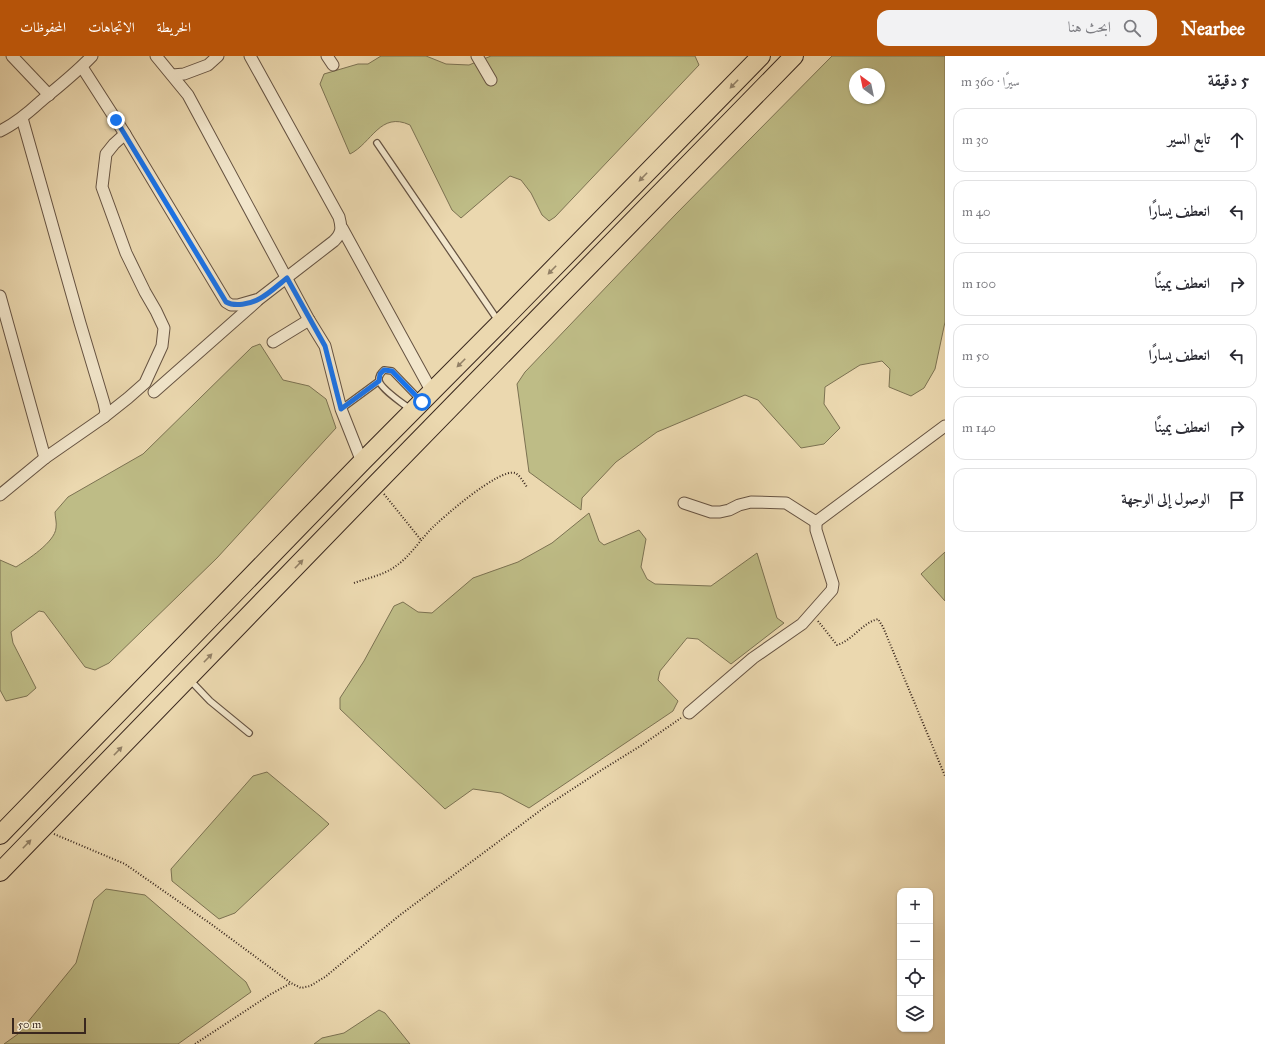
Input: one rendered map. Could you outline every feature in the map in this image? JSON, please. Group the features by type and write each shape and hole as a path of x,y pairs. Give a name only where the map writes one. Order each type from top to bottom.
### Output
{"highway":[{"path":"0,835 362,462 500,324 761,56"},
{"path":"0,872 189,679 786,59"},
{"path":"116,716 134,734"}],"street":[{"path":"12,56 49,95"},
{"path":"0,131 22,118 82,67 92,56"},
{"path":"156,56 188,95 309,320 325,346 341,409 362,462"},
{"path":"172,75 184,74 208,65 218,56"},
{"path":"250,56 339,217 342,228 422,402"},
{"path":"477,56 491,80"},
{"path":"82,67 125,134 226,302 231,305 238,305 259,299"},
{"path":"22,118 104,402 106,412 104,417"},
{"path":"0,495 45,458 104,417 145,383 162,346 164,328 126,253 102,187 106,154 125,134"},
{"path":"154,392 259,299 334,241 340,235 342,228"},
{"path":"0,296 45,458"},
{"path":"273,342 309,320"},
{"path":"816,522 945,426"},
{"path":"684,503 711,512 729,510 739,505 751,502 786,503 816,522"},
{"path":"689,713 753,658 802,624 832,590 833,584 816,530 816,522"}],"lane":[{"path":"377,143 500,324"},
{"path":"384,370 392,371 422,402 383,388 379,381 380,374 384,370"},
{"path":"341,409 379,381"},
{"path":"189,679 210,701 249,733"}],"path":[{"path":"354,584 387,572 397,566 431,529 479,489 496,478 507,473 515,473 527,487"},
{"path":"376,484 421,540"},
{"path":"811,614 838,645 845,643 872,620 878,619 883,627 945,776"},
{"path":"42,828 125,864 211,924 290,983 301,988 310,986 325,977 400,915 545,807 689,713"},
{"path":"195,1044 290,983"}],"shaded area":[{"path":"381,56 426,56 446,64 469,65 491,56 695,56 699,65 555,217 549,221 542,215 531,193 521,180 510,176 461,218 452,210 410,125 400,122 391,122 384,125 358,149 350,154 320,84 324,74 358,64 368,64"},
{"path":"832,56 945,56 945,322 935,369 924,388 911,396 889,387 890,369 882,361 860,365 825,387 824,404 840,428 824,444 801,448 758,400 745,395 657,432 616,462 582,498 581,510 529,472 517,384 525,372 675,215"},
{"path":"260,344 283,380 309,386 326,399 336,428 217,558 109,663 95,670 85,667 44,612 39,611 11,632 13,643 36,688 27,696 6,701 0,690 0,560 16,567 40,550 51,539 56,526 55,512 68,497 143,454 252,347"},
{"path":"589,513 599,541 604,545 639,530 646,539 641,567 647,579 655,584 711,586 757,553 777,618 784,623 731,664 698,639 687,638 660,671 658,680 678,701 673,711 529,808 501,793 473,789 445,809 340,709 340,698 364,661 394,606 403,602 418,612 432,613 473,578 518,562 552,543"},
{"path":"945,552 945,601 921,574"},
{"path":"267,772 329,824 235,913 219,919 172,881 171,869 253,776"},
{"path":"106,889 145,895 246,982 251,992 178,1044 4,1044 18,1034 76,963 94,900"},
{"path":"379,1010 385,1013 410,1044 314,1044 322,1038 344,1033"}],"route":[{"path":"116,120 226,302 231,305 238,305 259,299 287,278 309,320 325,346 341,409 379,381 380,374 384,370 392,371 422,402"}]}
